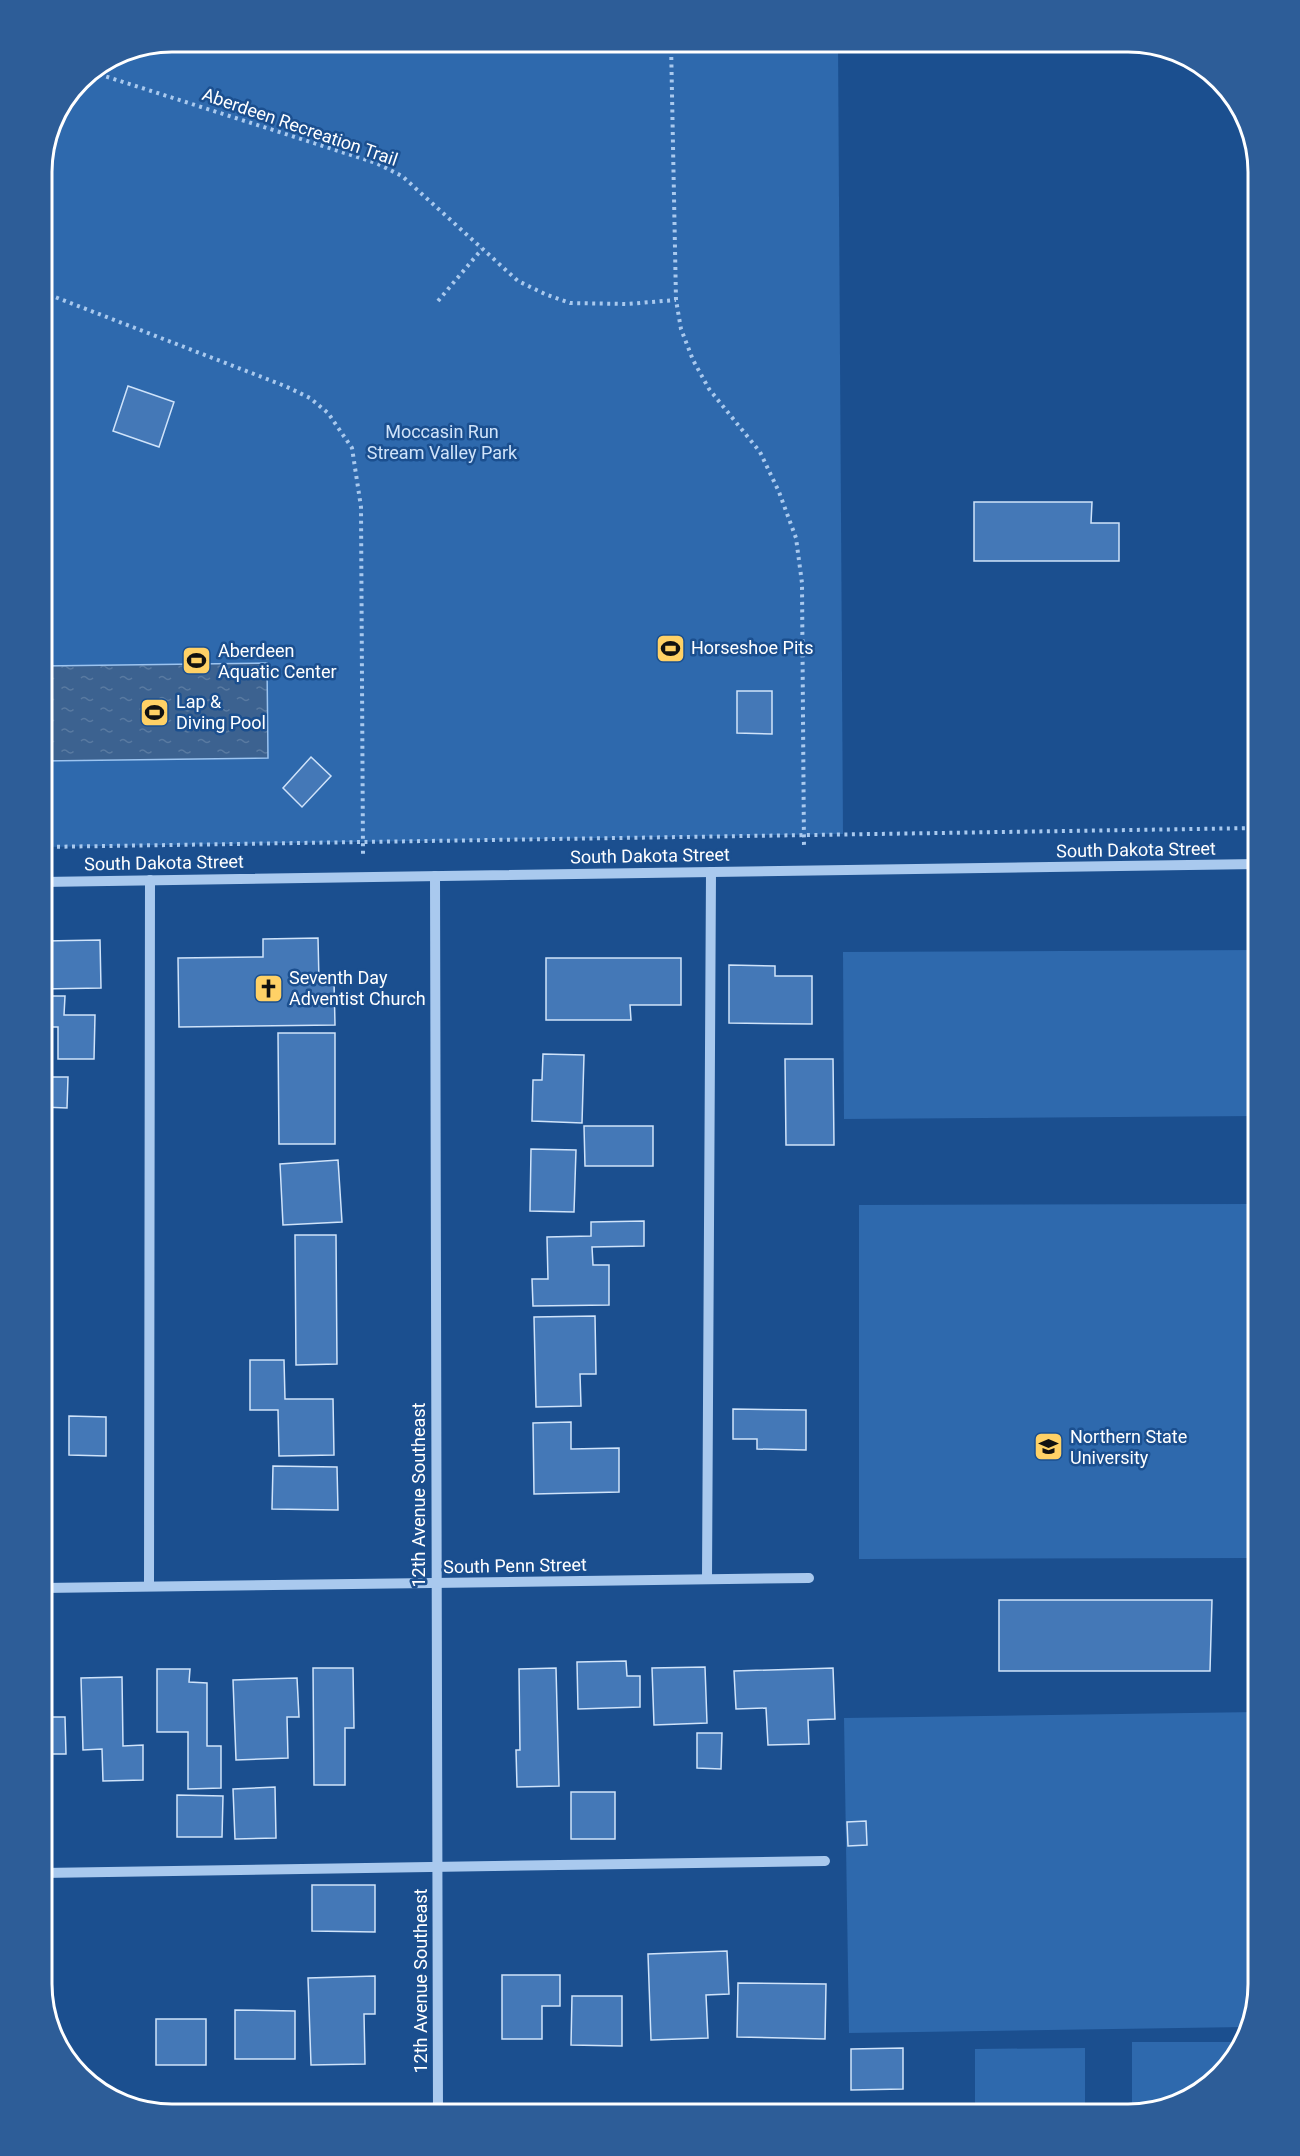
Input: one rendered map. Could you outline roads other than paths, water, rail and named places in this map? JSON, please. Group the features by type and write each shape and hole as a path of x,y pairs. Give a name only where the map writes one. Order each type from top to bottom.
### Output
{"street":[{"name":"South Dakota Street","path":"53,882 1248,864"},
{"path":"707,1579 711,872"},
{"name":"12th Avenue Southeast","path":"435,876 438,2103"},
{"path":"149,1586 150,880"},
{"name":"South Penn Street","path":"52,1588 809,1578"},
{"path":"52,1873 825,1861"}],"water":[{"name":"Lap & Diving Pool","path":"267,663 268,758 53,761 53,666"}],"place":[{"name":"Horseshoe Pits","path":"670,648"},
{"name":"Aberdeen Aquatic Center","path":"197,661"},
{"name":"Lap & Diving Pool","path":"155,712"},
{"name":"Seventh Day Adventist Church","path":"268,988"},
{"name":"Northern State University","path":"1049,1447"}],"park label":[{"name":"Moccasin Run Stream Valley Park","path":"442,442"}]}
